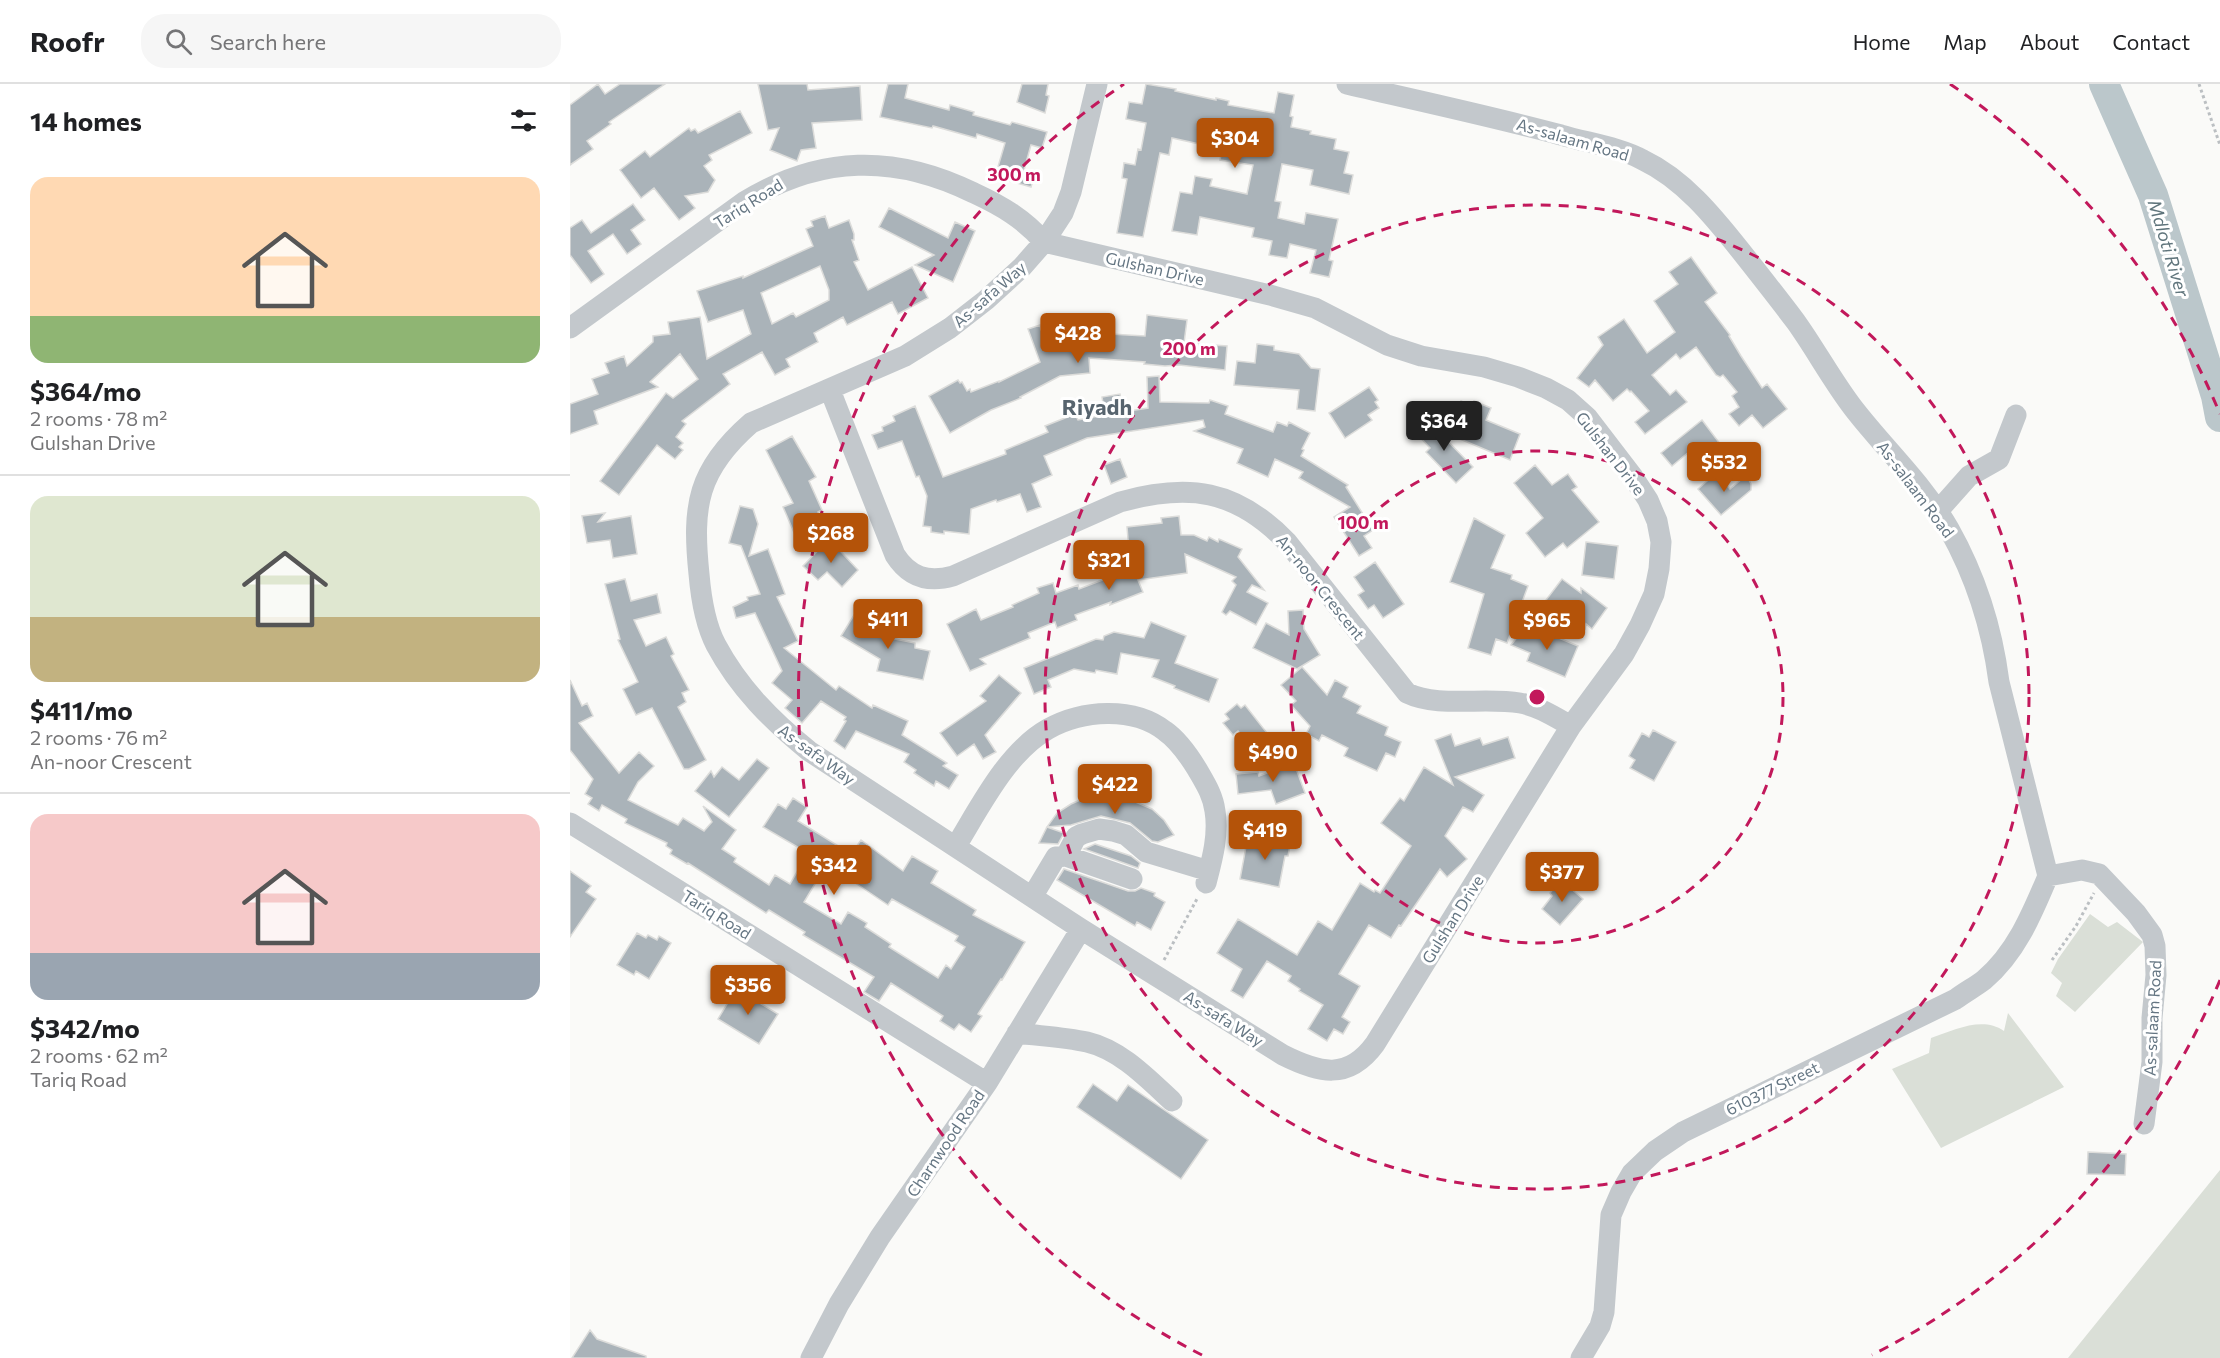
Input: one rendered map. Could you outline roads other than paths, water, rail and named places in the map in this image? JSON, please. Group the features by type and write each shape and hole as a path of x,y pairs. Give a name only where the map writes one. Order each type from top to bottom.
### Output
{"street":[{"name":"As-safa Way","path":"1097,84 1071,192 1063,213 1044,242 986,300 950,328 905,356 751,423 731,441 707,477 699,499 696,522 702,601 715,643 747,692 775,723 808,751 1081,929 1283,1055 1304,1066 1319,1070 1335,1071 1346,1068"},
{"name":"As-salaam Road","path":"1347,84 1519,124 1641,159 1666,173 1695,197 1723,228 1796,323 1848,401 1948,527 1962,555 1980,596 2048,876 2082,870 2099,874 2146,925 2155,946 2156,975 2152,1018 2152,1062 2144,1124"},
{"name":"Tariq Road","path":"570,328 767,187 826,168 877,165 944,179 1004,207 1033,229 1044,242"},
{"name":"Gulshan Drive","path":"1044,242 1270,295 1315,308 1387,345 1420,356 1484,367 1518,377 1568,400 1587,417 1633,477 1648,500 1657,521 1661,542 1654,594 1624,654 1571,726 1375,1044 1358,1063 1346,1068"},
{"name":"An-noor Crescent","path":"830,390 895,555 902,567 917,576 935,579 953,576 1120,502 1138,497 1176,492 1210,495 1232,502 1272,527 1287,542 1407,693 1431,701 1479,699 1522,703 1535,707 1571,726"},
{"path":"1937,512 1969,476 1999,459 2016,415"},
{"path":"956,846 1012,761 1035,738 1064,722 1080,717 1112,714 1136,718 1167,732 1192,760 1208,788 1215,809 1216,830 1207,877 1146,852 1126,835 1113,831 1099,829 1076,837 1066,856"},
{"name":"Tariq Road","path":"570,823 987,1083"},
{"path":"1032,897 1056,857 1066,856 1132,879"},
{"name":"610377 Street","path":"1581,1358 1600,1326 1608,1279 1611,1215 1632,1173 1655,1151 1683,1132 1956,999 1983,980 2016,944 2034,910 2048,876"},
{"name":"Charnwood Road","path":"811,1358 839,1304 880,1237 987,1083 1081,929"},
{"path":"1017,1033 1089,1043 1101,1047 1140,1071 1172,1101"}],"waterway":[{"name":"Mdloti River","path":"2104,84 2153,195 2216,396 2220,417"}],"district":[{"name":"Riyadh","path":"1097,406"}]}
